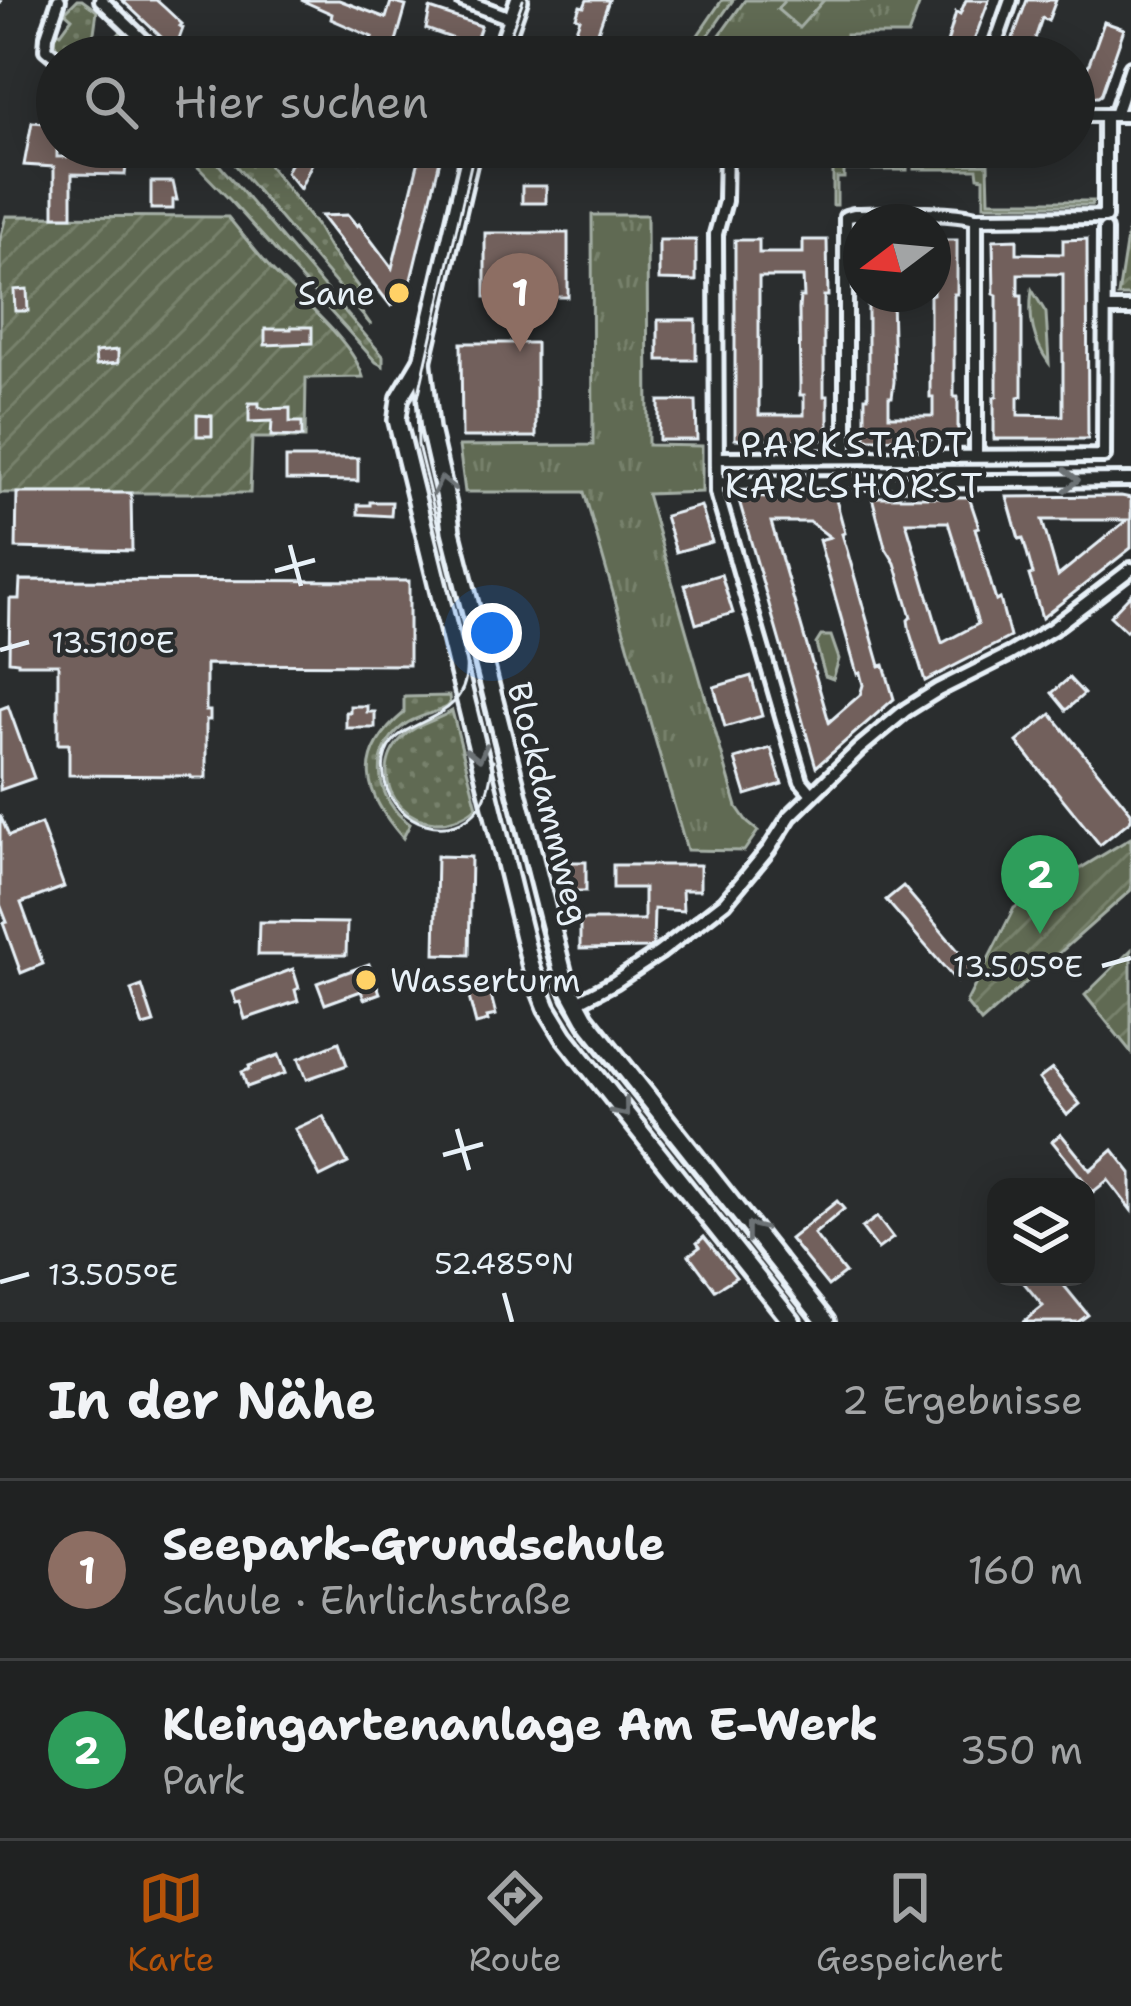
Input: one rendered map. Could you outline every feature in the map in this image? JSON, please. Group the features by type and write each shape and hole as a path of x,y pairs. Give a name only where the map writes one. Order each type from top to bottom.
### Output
{"street":[{"path":"47,36 59,0"},
{"path":"100,0 139,36"},
{"path":"462,0 513,19"},
{"path":"507,36 520,0"},
{"path":"998,36 1011,0"},
{"path":"717,458 1104,456 1110,115 1131,67"},
{"path":"1095,115 1131,115"},
{"path":"426,404 400,398 422,361 467,168"},
{"path":"726,168 725,201 716,234 717,483 801,781 812,794"},
{"path":"846,456 846,217 964,215 1105,223"},
{"path":"976,218 976,456"},
{"path":"1105,309 1131,309"},
{"name":"Blockdammweg","path":"422,361 451,531 558,962 575,1003 826,1322"},
{"name":"Blockdammweg","path":"400,398 397,420 403,452 532,970 551,1016 791,1322"},
{"path":"717,483 1131,481"},
{"path":"551,1016 615,982 725,902 770,849 790,816 906,710 1052,629 1131,569"}],"green space":[{"path":"77,0 97,11 94,36 55,36 72,18 65,12"},
{"path":"722,0 733,0 708,36 697,36"},
{"path":"745,0 921,0 908,35 719,36"},
{"path":"785,0 824,0 799,28 777,9"},
{"path":"199,168 222,168 383,356 383,366 376,362"},
{"path":"238,168 271,168 359,288 351,296 371,325"},
{"path":"833,168 907,168 844,170 844,178 837,178 837,205 833,205"},
{"path":"988,168 989,201 1093,201 1092,205 984,205 984,178 978,177 977,169 914,169"},
{"path":"1131,211 1131,296 1118,296"},
{"path":"592,215 647,215 648,445 702,446 702,492 647,494 737,807 758,831 744,851 687,850 584,492 465,492 459,446 593,445"},
{"path":"6,216 228,217 271,269 336,334 363,377 306,378 305,438 252,438 250,493 0,493 0,239"},
{"path":"1032,290 1046,313 1049,363 1033,328"},
{"path":"461,588 562,990 560,991 456,589"},
{"path":"821,636 831,636 839,659 833,679 825,676 816,644"},
{"path":"449,696 447,707 403,726 385,749 381,763 384,790 410,824 403,838 372,790 371,759 377,744 404,713 404,697"},
{"path":"452,711 477,807 455,819 435,822 401,807 387,774 390,756 402,738"},
{"path":"1131,838 1131,890 981,1022 966,1003 1014,908"},
{"path":"1131,950 1131,1052 1085,995"}],"building":[{"path":"122,0 156,0 182,24 180,36 160,36"},
{"path":"301,0 339,0 386,18 391,2 406,6 398,36 370,36 331,19 332,14"},
{"path":"587,0 609,0 596,36 574,36 580,19 576,17 580,6"},
{"path":"966,0 989,0 976,36 949,36 956,12 960,14"},
{"path":"1027,0 1056,0 1036,36 1014,36"},
{"path":"430,9 481,26 477,36 446,36 426,29"},
{"path":"1104,22 1124,29 1098,97 1095,97 1095,47"},
{"path":"32,122 36,122 36,166 24,165"},
{"path":"54,168 126,168 125,175 72,174 72,216 54,216"},
{"path":"288,168 310,168 300,189 286,172"},
{"path":"417,168 438,168 408,292 391,306 321,216 348,215 392,268"},
{"path":"151,182 173,182 177,200 173,200 173,209 151,209"},
{"path":"522,186 546,186 546,203 522,203"},
{"path":"485,233 568,233 568,297 485,297"},
{"path":"1017,239 1017,253 1063,254 1063,240 1087,239 1088,439 994,439 997,295 993,240","holes":["1018,274 1063,274 1063,416 1018,415 1018,397 1022,396"]},
{"path":"659,240 696,240 696,281 659,280"},
{"path":"735,240 759,240 759,253 803,253 803,240 827,240 824,396 828,396 828,440 735,439","holes":["759,277 803,277 799,309 804,415 759,415"]},
{"path":"951,240 957,240 954,397 958,397 958,439 865,439 868,312 892,312 894,382 889,416 933,416 930,312 951,312"},
{"path":"27,289 28,311 15,311 14,290"},
{"path":"658,320 696,320 696,360 658,360"},
{"path":"312,327 312,343 265,345 265,329"},
{"path":"461,343 536,343 536,437 462,437"},
{"path":"118,350 118,363 96,365 95,352"},
{"path":"659,401 696,401 697,440 659,440"},
{"path":"249,403 265,409 290,408 290,422 302,422 302,437 271,436 272,421 249,422"},
{"path":"197,415 212,416 212,436 197,436"},
{"path":"286,458 358,458 358,481 286,480"},
{"path":"17,493 131,493 132,551 16,548"},
{"path":"835,496 880,666 884,665 894,699 816,767 738,497","holes":["771,522 810,522 830,537 819,540 863,685 860,695 829,722"]},
{"path":"872,497 969,497 1010,637 925,681 895,563 885,547","holes":["906,522 948,522 978,624 942,643"]},
{"path":"1007,497 1131,498 1131,548 1042,618 1023,538 1019,539","holes":["1042,520 1127,520 1058,576"]},
{"path":"392,502 391,516 358,514 358,505"},
{"path":"701,506 712,542 676,552 665,516"},
{"path":"721,574 733,613 696,624 685,585"},
{"path":"20,580 409,581 409,665 206,664 210,720 206,720 206,778 69,775 69,744 58,744 58,664 9,661 10,599 19,599"},
{"path":"1131,594 1131,625 1126,631 1110,616"},
{"path":"751,676 762,716 725,727 714,687"},
{"path":"1069,678 1084,694 1066,710 1052,693"},
{"path":"8,706 34,778 0,790 0,709"},
{"path":"350,706 367,706 367,712 375,712 375,728 346,728"},
{"path":"1051,714 1131,812 1131,820 1100,845 1017,742"},
{"path":"771,748 782,784 746,795 735,759"},
{"path":"0,815 9,836 41,824 64,887 21,903 43,964 21,973 0,904"},
{"path":"437,856 471,857 469,955 435,954"},
{"path":"566,862 586,862 586,891 566,891"},
{"path":"613,865 700,865 700,890 682,890 683,911 654,909 649,948 580,949 580,920 644,920 644,888 613,888"},
{"path":"903,886 973,968 957,982 886,900"},
{"path":"259,922 347,923 346,955 258,955"},
{"path":"369,964 380,993 364,999 361,991 325,1004 317,983"},
{"path":"293,969 298,1001 245,1019 232,992"},
{"path":"488,984 496,1015 476,1024 467,990"},
{"path":"142,986 154,1023 143,1026 131,990"},
{"path":"339,1042 347,1065 307,1079 299,1058"},
{"path":"279,1055 286,1073 247,1087 242,1072"},
{"path":"1052,1069 1080,1104 1067,1115 1039,1079"},
{"path":"323,1116 348,1163 320,1177 295,1129"},
{"path":"1061,1134 1090,1170 1113,1150 1131,1173 1131,1210 1108,1180 1095,1190 1095,1178 1082,1178 1052,1141"},
{"path":"837,1201 844,1209 814,1234 845,1273 828,1286 790,1239"},
{"path":"877,1217 893,1238 878,1249 862,1228"},
{"path":"704,1237 736,1277 715,1290 689,1255"},
{"path":"1026,1286 1064,1286 1088,1315 1078,1322 1023,1322 1043,1306"}],"tram line":[{"path":"510,36 523,0"},
{"path":"470,168 417,402 418,445 551,975 578,1028 811,1322"},
{"path":"466,663 464,686 454,702 392,743 384,759 385,782 391,797 412,818 440,826 455,824 480,806 493,761"}],"railway":[{"path":"0,4 1,0"}],"place":[{"name":"Sane","path":"399,293"},
{"name":"Seepark-Grundschule","path":"520,352"},
{"name":"Kleingartenanlage Am E-Werk","path":"1040,934"},
{"name":"Wasserturm","path":"366,980"}],"district":[{"name":"PARKSTADT KARLSHORST","path":"855,464"}]}
